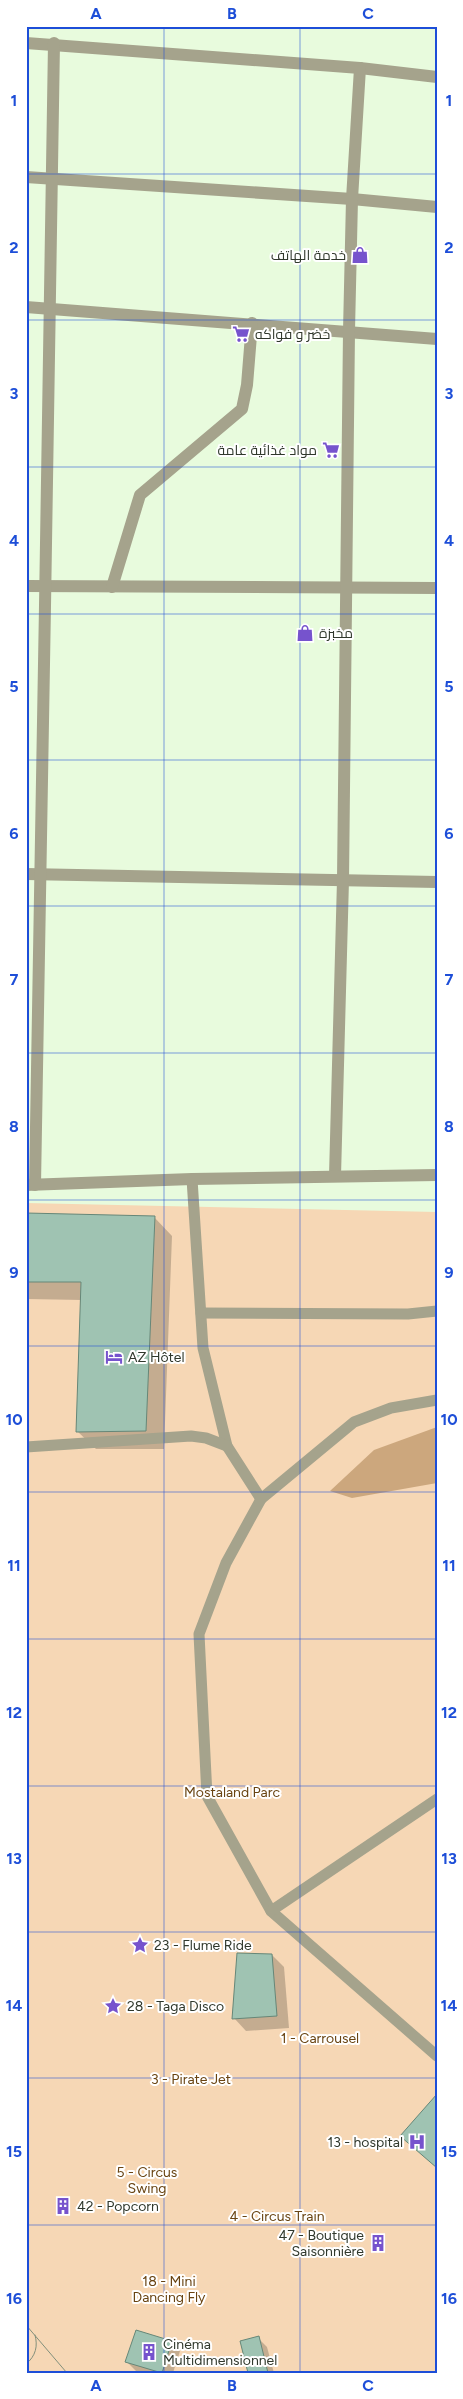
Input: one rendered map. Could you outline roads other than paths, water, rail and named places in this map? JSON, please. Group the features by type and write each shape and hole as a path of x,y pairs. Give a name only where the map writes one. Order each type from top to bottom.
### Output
{"street":[{"path":"26,42 360,68 437,77"},
{"path":"54,43 42,875 31,1185 192,1179 437,1175"},
{"path":"335,1176 343,880 349,331 352,199 360,68"},
{"path":"26,177 352,199 437,208"},
{"path":"26,307 252,323 437,339"},
{"path":"112,586 140,495 242,409 247,385 252,323"},
{"path":"26,586 347,586 437,588"},
{"path":"26,874 437,882"}],"lane":[{"path":"192,1179 203,1348 227,1446 261,1499"},
{"path":"201,1313 408,1314 437,1311"},
{"path":"437,1400 390,1408 354,1422 261,1499 226,1563 199,1634 207,1796 271,1911 437,2056"},
{"path":"26,1447 191,1436 206,1438 227,1446"},
{"path":"271,1911 437,1799"}],"tram line":[{"path":"26,2325 67,2373"},
{"path":"26,2364 32,2358 35,2351 35,2335"}],"place":[{"name":"خدمة الهاتف","path":"360,255"},
{"name":"خضر و فواكه","path":"241,334"},
{"name":"مواد غذائية عامة","path":"331,450"},
{"name":"مخبزة","path":"305,633"},
{"name":"AZ Hôtel","path":"114,1357"},
{"name":"23 - Flume Ride","path":"140,1945"},
{"name":"28 - Taga Disco","path":"113,2006"},
{"name":"13 - hospital","path":"417,2142"},
{"name":"42 - Popcorn","path":"63,2206"},
{"name":"47 - Boutique Saisonnière","path":"378,2243"},
{"name":"Cinéma Multidimensionnel","path":"149,2352"}],"park label":[{"name":"Mostaland Parc","path":"232,1792"},
{"name":"1 - Carrousel","path":"320,2038"},
{"name":"3 - Pirate Jet","path":"191,2079"},
{"name":"5 - Circus Swing","path":"147,2180"},
{"name":"4 - Circus Train","path":"277,2216"},
{"name":"18 - Mini Dancing Fly","path":"169,2290"}]}
